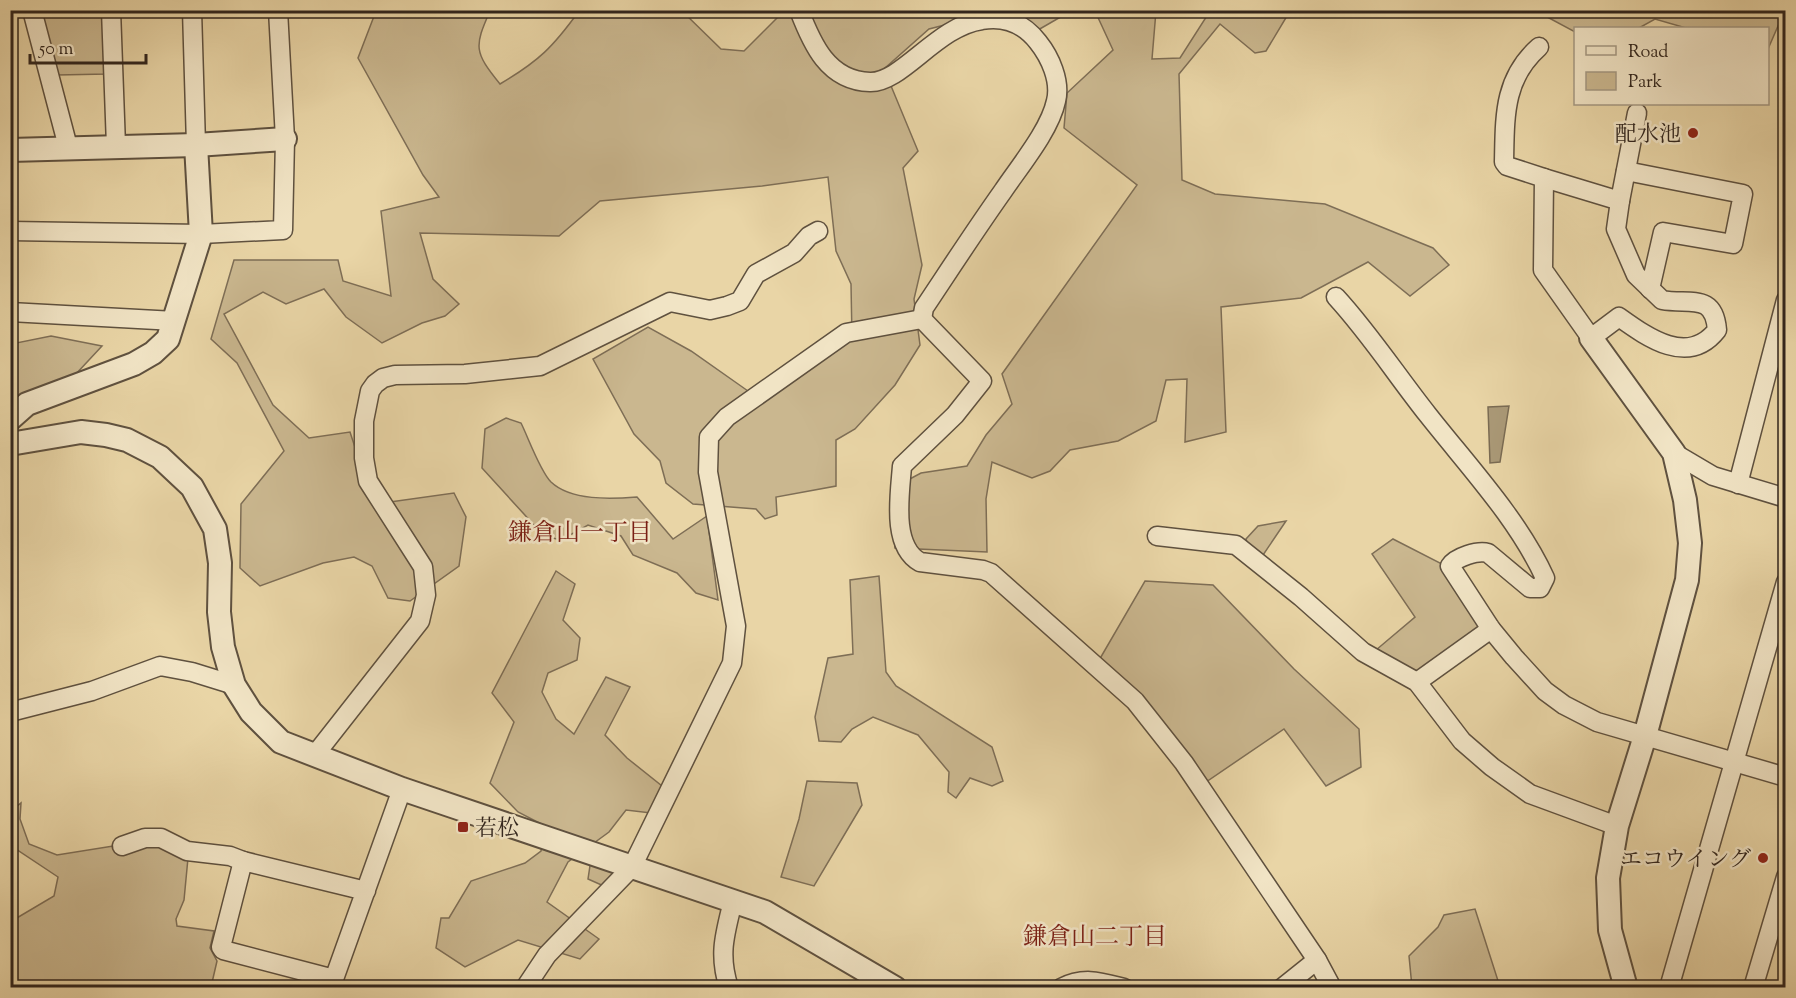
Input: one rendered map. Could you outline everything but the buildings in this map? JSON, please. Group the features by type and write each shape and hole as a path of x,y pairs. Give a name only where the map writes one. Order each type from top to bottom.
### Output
{"street":[{"path":"32,10 68,147"},
{"path":"111,10 116,146"},
{"path":"10,419 14,413 27,404 134,364 153,353 168,339 176,321 201,234 192,10"},
{"path":"10,231 201,234 283,230 285,139 278,10"},
{"path":"799,10 821,58 840,75 855,81 872,83 890,78 956,27 982,20 1005,19 1029,31 1052,65 1056,101 1036,143 924,308 922,319"},
{"path":"1539,47 1523,62 1513,83 1506,109 1504,162 1507,166 1620,201"},
{"path":"1591,338 1619,317 1653,341 1667,346 1700,345 1707,342 1717,330 1713,314 1701,302 1662,300 1650,289 1636,274 1616,229 1637,113"},
{"path":"10,150 196,145 285,139"},
{"path":"1626,171 1743,194 1733,244 1663,232 1650,289"},
{"path":"1544,178 1543,270 1674,453 1685,500 1690,543 1688,579 1645,736 1617,826 1608,878 1608,910 1613,945 1626,987"},
{"path":"314,756 420,621 426,595 423,567 368,481 362,438 370,391 375,384 383,378 395,375 465,374 540,366 670,302 711,310 727,306 740,301 756,274 794,253 808,236 818,231"},
{"path":"1336,297 1366,330 1421,406 1506,515 1538,561 1545,578 1540,588 1530,588 1488,553 1481,551 1453,561 1450,566 1491,629 1530,675 1564,705 1597,722 1785,777"},
{"path":"1738,484 1785,300"},
{"path":"10,312 176,321"},
{"path":"525,987 547,955 632,867 732,663 736,626 708,472 709,437 726,417 846,333 922,319"},
{"path":"922,319 982,381 955,415 902,466 899,502 906,549 920,562 991,573 1135,701 1184,763 1317,960 1332,987"},
{"path":"10,444 81,432 106,435 127,440 160,457 192,487 215,529 220,563 219,612 222,647 234,685 251,711 281,742 402,789 765,912 895,987"},
{"path":"1674,453 1713,476 1785,498"},
{"path":"1157,536 1236,545 1301,597 1363,652 1417,682 1462,741 1492,767 1530,794 1617,826"},
{"path":"1669,987 1785,582"},
{"path":"1417,682 1491,629"},
{"path":"10,712 92,691 160,666 192,672 234,685"},
{"path":"243,861 221,947 224,950 333,983 402,789"},
{"path":"122,846 146,838 161,838 187,851 230,856 366,891"},
{"path":"1753,987 1785,877"},
{"path":"729,987 722,967 722,952 733,901"},
{"path":"1282,987 1317,960"},
{"path":"1061,987 1072,982 1094,979 1124,987"}],"green space":[{"path":"1785,10 1769,47 1769,27 1683,27 1655,19 1641,27 1574,27 1574,31 1536,11"},
{"path":"38,11 104,11 107,74 57,75"},
{"path":"376,11 490,11 481,33 479,49 485,64 500,84 544,52 579,11 682,11 721,49 744,51 784,11 1000,11 929,29 884,69 918,151 903,168 922,265 914,299 920,345 895,385 855,429 836,440 836,486 776,497 777,515 765,519 756,509 693,504 666,483 660,461 634,434 593,359 648,327 691,351 748,391 852,339 851,284 836,251 828,177 762,186 600,201 559,236 420,233 433,279 459,304 445,316 422,323 382,343 346,317 324,289 286,304 263,292 224,314 273,405 309,438 350,432 370,493 390,502 454,493 466,517 459,566 410,601 388,598 372,566 354,557 323,563 260,586 240,568 241,504 284,451 237,363 211,339 234,260 338,260 343,281 391,296 381,211 439,197 423,175 358,58"},
{"path":"1013,11 1071,11 1038,30"},
{"path":"1095,11 1156,11 1152,59 1180,58 1210,11 1283,11 1287,16 1266,51 1255,53 1220,24 1179,74 1182,180 1215,194 1325,204 1433,248 1449,265 1410,296 1368,262 1301,298 1221,307 1226,432 1185,442 1187,379 1166,380 1156,421 1118,441 1070,450 1050,471 1032,478 992,462 986,499 987,552 895,548 891,489 921,473 967,466 986,435 1012,404 1002,374 1137,185 1064,128 1067,93 1113,50"},
{"path":"51,336 102,346 74,376 26,393 11,403 11,344"},
{"path":"506,418 521,423 547,477 559,488 569,493 592,497 637,497 673,539 707,516 718,600 696,593 677,573 633,555 621,536 588,525 561,540 544,536 482,468 485,429"},
{"path":"1286,521 1261,558 1248,546 1246,539 1258,526"},
{"path":"1393,539 1442,564 1483,624 1423,671 1416,672 1376,650 1415,617 1372,554"},
{"path":"556,571 575,584 563,620 580,638 577,660 548,673 542,692 556,719 574,734 606,677 630,687 605,735 627,758 662,786 651,813 626,810 609,832 568,862 547,902 599,939 580,959 518,940 465,967 436,948 441,918 449,918 471,881 525,863 541,851 545,826 518,812 490,783 514,722 492,693"},
{"path":"879,576 886,672 896,686 992,747 1003,781 992,786 970,778 956,798 948,792 949,772 918,735 873,717 852,729 841,742 819,741 815,717 828,658 853,654 850,580"},
{"path":"1145,581 1213,585 1294,669 1359,729 1361,767 1326,786 1284,729 1206,782 1098,662"},
{"path":"807,781 857,783 862,805 814,886 781,877 799,819"},
{"path":"21,803 20,819 29,844 57,855 157,839 188,858 184,900 176,919 177,926 214,931 210,948 217,961 211,987 11,987 10,922 54,896 58,877 13,847 11,811"},
{"path":"591,859 616,870 606,887 588,879"},
{"path":"1475,909 1500,987 1412,987 1409,956 1438,927 1444,915"}],"shaded area":[{"path":"1509,406 1500,462 1490,463 1488,407"}],"place":[{"name":"配水池","path":"1693,133"},
{"name":"若松","path":"463,827"},
{"name":"エコウイング","path":"1763,858"}],"district":[{"name":"鎌倉山一丁目","path":"580,532"},
{"name":"鎌倉山二丁目","path":"1095,936"}]}
